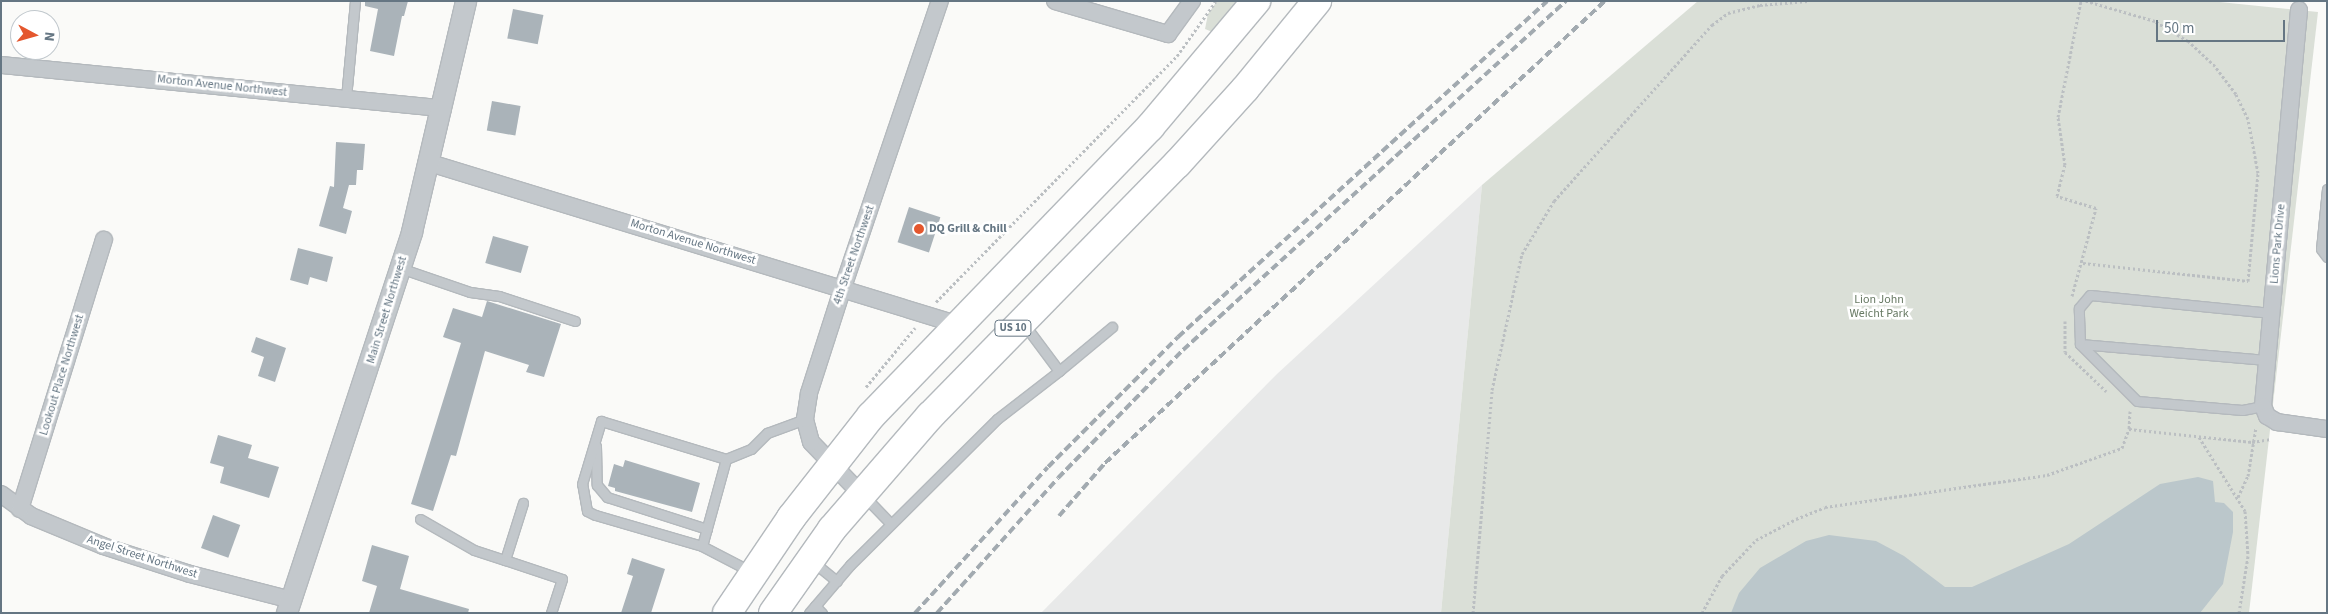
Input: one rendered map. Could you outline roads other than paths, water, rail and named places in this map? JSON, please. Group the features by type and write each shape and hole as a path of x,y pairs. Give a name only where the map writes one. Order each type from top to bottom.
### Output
{"highway":[{"path":"727,613 753,573 832,463 894,390 956,324 1150,127 1256,1"},
{"name":"US 10","path":"772,613 810,559 861,494 1021,320 1204,135 1316,1"}],"street":[{"name":"Main Street Northwest","path":"289,606 400,268 430,163 466,1"},
{"name":"4th Street Northwest","path":"861,494 811,442 805,419 809,393 940,1"},
{"path":"1055,1 1083,5 1168,34 1192,1"},
{"name":"Lions Park Drive","path":"2263,406 2299,6"},
{"name":"Morton Avenue Northwest","path":"1,64 443,108"},
{"name":"Morton Avenue Northwest","path":"430,163 843,287 956,324"},
{"name":"Lookout Place Northwest","path":"20,509 104,240"},
{"path":"2263,406 2267,416 2277,422 2327,428"},
{"name":"Angel Street Northwest","path":"1,494 20,509 49,526 289,606"}],"lane":[{"path":"346,98 355,1"},
{"path":"2327,189 2322,249 2327,257"},
{"path":"400,268 470,292 499,296 575,321"},
{"path":"2263,406 2242,410 2137,401 2080,344 2080,308 2090,295 2271,313"},
{"path":"1021,320 1059,371"},
{"path":"822,613 812,609 837,580 997,419 1112,327"},
{"path":"2080,344 2266,360"},
{"path":"753,573 702,546 587,511 582,484 601,421 726,459 751,449 767,433 805,419"},
{"path":"595,440 596,485 602,493 707,528"},
{"path":"702,546 726,459"},
{"path":"861,494 891,524"},
{"path":"505,560 523,503"},
{"path":"420,518 474,550 562,579 551,613"},
{"path":"810,559 837,580"}],"railway":[{"path":"915,613 1048,467 1178,337 1547,1"},
{"path":"937,613 1058,478 1183,350 1566,1"},
{"path":"1059,516 1105,463 1605,1"}],"place":[{"name":"DQ Grill & Chill","path":"919,229"}],"park label":[{"name":"Lion John Weicht Park","path":"1879,307"}]}
